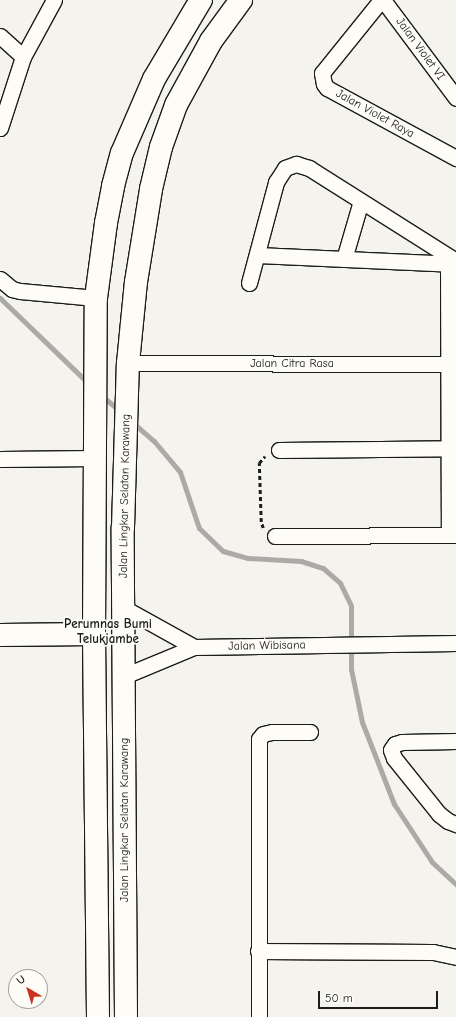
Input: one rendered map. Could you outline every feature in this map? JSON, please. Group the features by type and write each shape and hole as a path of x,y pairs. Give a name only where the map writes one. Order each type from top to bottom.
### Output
{"main road":[{"path":"98,1017 94,634 97,377 96,298 106,223 113,186 122,153 136,116 154,79 201,0"},
{"name":"Jalan Lingkar Selatan Karawang","path":"126,1017 123,528 128,363 136,282 143,227 161,146 176,105 211,41 241,0"},
{"path":"0,635 94,634"}],"street":[{"path":"0,128 23,57 54,0"},
{"name":"Jalan Violet VI","path":"382,0 456,98"},
{"name":"Jalan Violet Raya","path":"382,0 322,73 324,84 327,88 456,158"},
{"path":"0,36 23,57"},
{"path":"249,283 276,182 281,172 291,164 309,168 361,201 453,264"},
{"path":"344,259 361,201"},
{"path":"257,255 453,264"},
{"path":"275,536 453,535 453,264"},
{"path":"0,279 20,292 96,298"},
{"name":"Jalan Citra Rasa","path":"128,363 452,364"},
{"path":"279,450 452,448"},
{"path":"3,455 96,458"},
{"path":"124,608 194,647"},
{"name":"Jalan Wibisana","path":"194,647 456,643"},
{"path":"124,676 194,647"},
{"path":"259,1017 259,739 264,734 272,732 310,732"},
{"path":"456,741 402,742 395,744 391,750 394,758 439,814 448,821 456,824"},
{"path":"258,951 433,952 456,957"}],"path":[{"path":"275,536 269,534 262,526 259,463 266,455 279,450"}],"waterway":[{"path":"0,298 89,384"},
{"path":"102,396 120,411"},
{"path":"132,422 154,441 180,472 199,528 223,551 248,558 301,561 323,568 340,583 351,606 351,669 362,722 394,804 432,862 456,884"}],"district":[{"name":"Perumnas Bumi Telukjambe","path":"108,632"}]}
